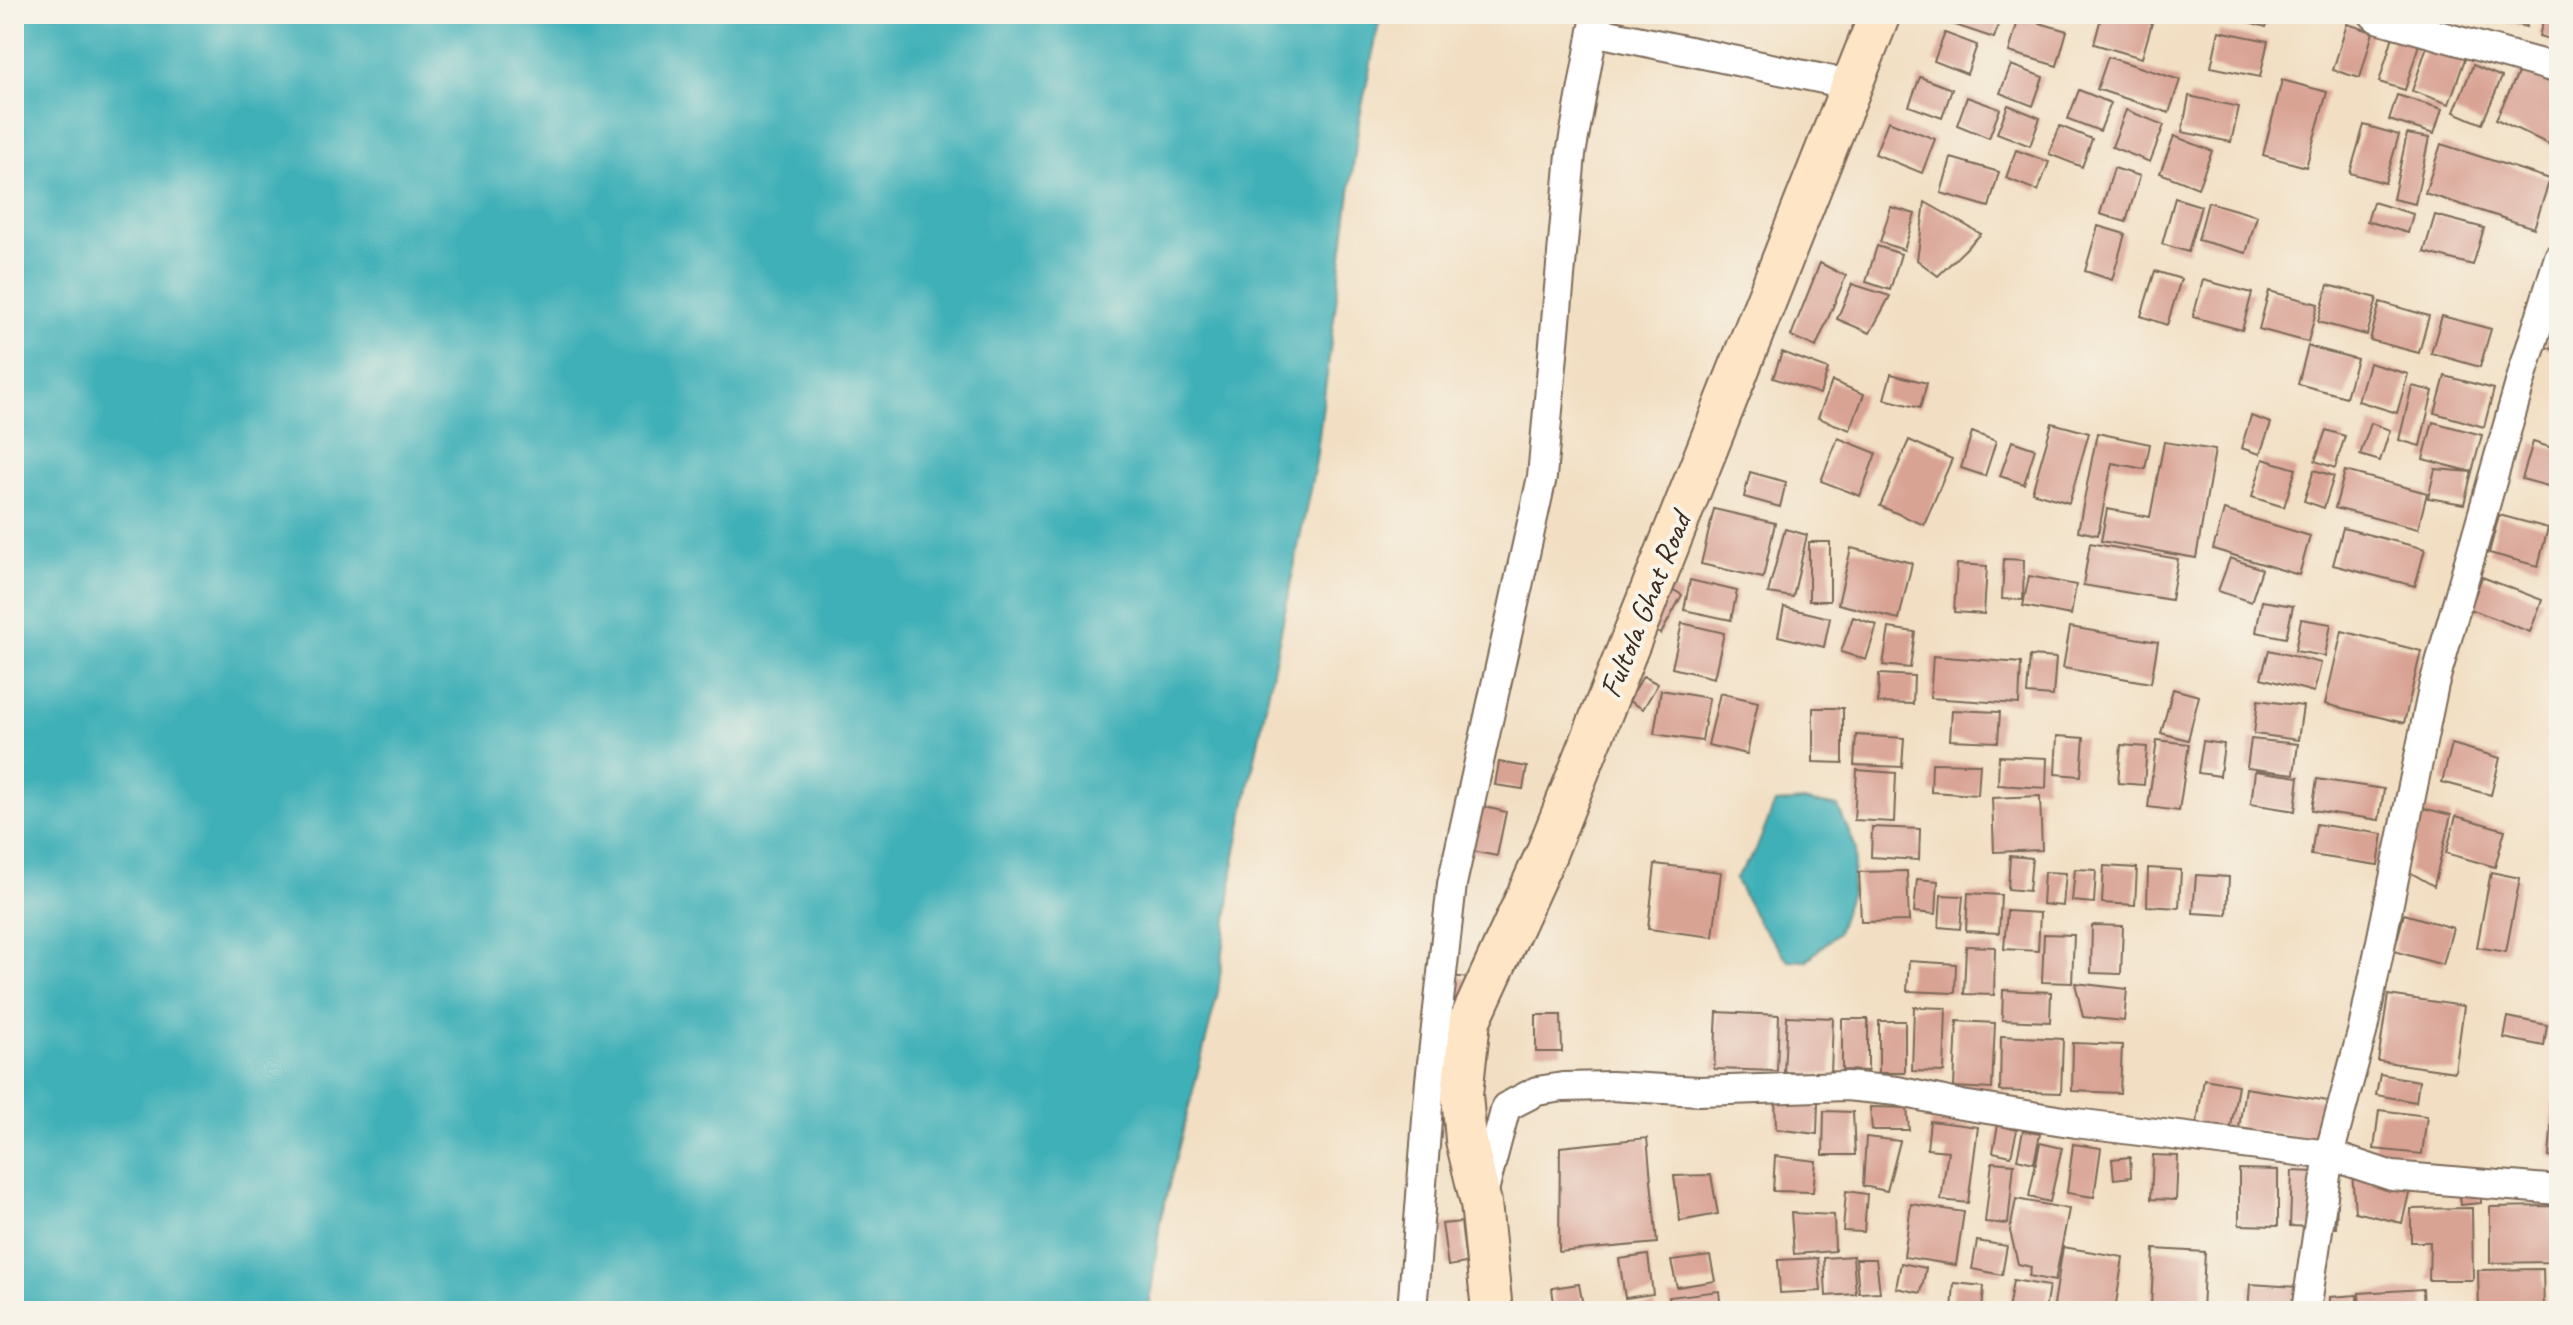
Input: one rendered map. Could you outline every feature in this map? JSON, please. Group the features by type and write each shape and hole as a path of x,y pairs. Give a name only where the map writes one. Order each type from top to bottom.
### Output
{"street":[{"name":"Fultola Ghat Road","path":"1492,1311 1481,1203 1466,1140 1462,1095 1470,1020 1546,854 1880,14"},
{"path":"2373,14 2377,18 2559,69"},
{"path":"1412,1311 1430,1081 1452,884 1542,477 1571,154 1595,23 1852,85"},
{"path":"2306,1311 2329,1155 2363,1029 2434,684 2559,257"},
{"path":"1481,1203 1506,1107 1537,1091 1611,1086 1699,1091 1846,1086 1897,1091 2076,1123 2329,1155 2392,1176 2559,1190"}],"water":[{"path":"14,14 1381,14 1359,121 1316,460 1235,856 1218,992 1160,1221 1149,1311 14,1311"},
{"path":"1807,801 1838,807 1856,848 1851,892 1837,933 1806,961 1788,960 1758,922 1735,879 1756,850 1775,803"}],"building":[{"path":"1949,14 2002,14 1994,38 1946,22"},
{"path":"2102,14 2120,14 2152,23 2142,58 2094,44"},
{"path":"2232,14 2270,14 2266,27 2232,17"},
{"path":"2498,14 2529,14 2526,27 2497,19"},
{"path":"2545,14 2559,14 2559,42 2539,36"},
{"path":"2019,17 2067,31 2057,66 2009,52"},
{"path":"2347,24 2373,32 2360,78 2333,70"},
{"path":"2219,31 2268,41 2260,77 2211,67"},
{"path":"1945,33 1977,45 1967,74 1934,61"},
{"path":"2393,36 2419,44 2405,90 2379,82"},
{"path":"2428,43 2466,56 2449,104 2412,91"},
{"path":"2108,57 2180,80 2169,113 2097,89"},
{"path":"2011,65 2043,77 2033,106 2000,93"},
{"path":"2473,65 2502,77 2482,124 2454,112"},
{"path":"2520,69 2559,87 2559,149 2496,119"},
{"path":"1920,77 1952,89 1942,118 1909,106"},
{"path":"2282,80 2327,92 2306,167 2263,155"},
{"path":"2079,90 2111,103 2100,131 2068,119"},
{"path":"2397,95 2442,109 2434,134 2389,120"},
{"path":"2189,96 2239,107 2231,142 2182,132"},
{"path":"1967,97 2000,109 1989,138 1957,125"},
{"path":"2008,105 2040,118 2030,146 1997,133"},
{"path":"2126,110 2164,125 2150,162 2112,147"},
{"path":"1888,121 1935,139 1922,173 1875,154"},
{"path":"2364,125 2399,135 2385,183 2350,173"},
{"path":"2060,126 2092,139 2082,167 2049,154"},
{"path":"2407,134 2429,138 2415,204 2393,199"},
{"path":"2174,136 2212,151 2198,188 2160,173"},
{"path":"2441,144 2550,179 2534,228 2425,193"},
{"path":"2016,150 2049,162 2038,191 2006,178"},
{"path":"1951,158 1999,172 1989,207 1941,193"},
{"path":"2114,168 2140,176 2126,222 2100,214"},
{"path":"2175,198 2201,206 2188,252 2162,244"},
{"path":"1925,202 1981,234 1938,276 1917,260"},
{"path":"2208,202 2257,216 2246,253 2198,240"},
{"path":"2373,202 2413,214 2408,233 2367,221"},
{"path":"1891,207 1915,214 1904,250 1880,242"},
{"path":"2435,215 2484,228 2473,265 2424,252"},
{"path":"2098,226 2125,234 2112,280 2085,271"},
{"path":"1877,246 1901,254 1890,290 1866,282"},
{"path":"1820,263 1846,276 1816,347 1791,336"},
{"path":"2155,271 2181,279 2167,325 2141,316"},
{"path":"2203,280 2252,293 2242,330 2193,317"},
{"path":"1852,284 1890,296 1870,333 1837,319"},
{"path":"2328,285 2377,298 2367,335 2318,322"},
{"path":"2269,291 2318,304 2308,342 2259,329"},
{"path":"2380,302 2429,316 2419,353 2370,340"},
{"path":"2442,316 2491,329 2480,367 2431,353"},
{"path":"2551,322 2559,324 2559,351 2545,347"},
{"path":"2308,346 2357,359 2346,397 2298,384"},
{"path":"1782,352 1828,369 1820,394 1773,378"},
{"path":"2369,363 2408,374 2397,413 2358,401"},
{"path":"1891,374 1927,383 1920,408 1884,399"},
{"path":"2445,376 2494,389 2484,427 2435,413"},
{"path":"1832,381 1864,394 1850,430 1818,418"},
{"path":"2412,386 2433,391 2420,446 2399,440"},
{"path":"2251,416 2271,423 2260,454 2241,448"},
{"path":"2433,422 2482,435 2472,472 2423,459"},
{"path":"2052,423 2089,433 2069,503 2032,492"},
{"path":"2371,423 2390,430 2380,461 2360,455"},
{"path":"2326,430 2345,436 2335,468 2315,461"},
{"path":"1972,432 1996,441 1985,476 1961,468"},
{"path":"2097,433 2150,444 2145,469 2112,463 2098,535 2078,531"},
{"path":"1838,438 1876,453 1860,496 1821,481"},
{"path":"1909,440 1952,459 1924,525 1880,506"},
{"path":"2012,441 2035,449 2024,484 2000,476"},
{"path":"2164,442 2215,450 2196,558 2101,541 2107,509 2150,517"},
{"path":"2533,442 2559,450 2559,489 2522,479"},
{"path":"2263,459 2296,469 2284,507 2252,497"},
{"path":"2435,469 2472,472 2464,504 2428,498"},
{"path":"2314,470 2334,476 2324,508 2304,501"},
{"path":"2345,471 2427,493 2418,529 2335,508"},
{"path":"1750,472 1786,482 1780,507 1744,497"},
{"path":"1714,509 1775,523 1763,578 1701,564"},
{"path":"2224,510 2310,536 2299,575 2213,549"},
{"path":"2499,515 2548,528 2538,566 2489,553"},
{"path":"2343,528 2425,549 2415,586 2333,565"},
{"path":"1785,529 1807,535 1793,597 1768,593"},
{"path":"1809,542 1830,542 1830,601 1809,601"},
{"path":"2090,543 2178,559 2171,600 2083,585"},
{"path":"1851,548 1912,563 1899,619 1838,604"},
{"path":"2230,558 2262,569 2251,602 2218,591"},
{"path":"2004,559 2024,560 2023,600 2002,599"},
{"path":"1957,564 1987,566 1984,614 1954,612"},
{"path":"2029,576 2076,585 2071,615 2023,606"},
{"path":"2482,577 2542,600 2530,632 2470,609"},
{"path":"1690,580 1737,591 1731,620 1684,610"},
{"path":"1663,584 1682,595 1661,634 1642,622"},
{"path":"2262,601 2293,606 2286,638 2256,632"},
{"path":"1784,607 1830,618 1824,647 1778,636"},
{"path":"1853,617 1877,625 1866,660 1841,652"},
{"path":"2301,619 2331,624 2325,656 2295,651"},
{"path":"1682,623 1724,633 1714,678 1672,668"},
{"path":"2070,627 2158,642 2151,683 2063,668"},
{"path":"1889,628 1915,632 1910,668 1883,665"},
{"path":"2342,631 2421,651 2404,723 2325,704"},
{"path":"2269,650 2321,663 2314,692 2261,678"},
{"path":"1933,656 2021,663 2019,704 1930,698"},
{"path":"2030,656 2056,658 2053,696 2027,694"},
{"path":"1879,674 1914,676 1913,704 1878,703"},
{"path":"1643,676 1658,684 1643,709 1629,701"},
{"path":"2173,689 2199,696 2188,740 2161,733"},
{"path":"1661,690 1709,698 1702,741 1654,734"},
{"path":"1720,693 1758,702 1747,754 1708,745"},
{"path":"2258,700 2303,706 2298,740 2254,734"},
{"path":"1813,708 1843,708 1843,763 1813,762"},
{"path":"1952,710 2000,712 1998,742 1950,740"},
{"path":"1856,735 1904,738 1902,767 1854,765"},
{"path":"2057,736 2084,738 2081,776 2055,774"},
{"path":"2251,739 2298,744 2294,774 2247,768"},
{"path":"2157,740 2189,744 2179,811 2148,807"},
{"path":"2203,741 2224,744 2220,776 2198,773"},
{"path":"2452,744 2500,758 2491,795 2442,782"},
{"path":"2121,745 2147,747 2144,785 2118,783"},
{"path":"1999,756 2047,758 2046,788 1998,785"},
{"path":"1499,762 1527,767 1523,789 1495,785"},
{"path":"1932,763 1980,764 1978,795 1931,792"},
{"path":"1857,770 1896,773 1894,822 1854,820"},
{"path":"2255,771 2299,777 2295,811 2251,804"},
{"path":"2317,779 2384,789 2379,820 2312,810"},
{"path":"2040,796 2042,850 1994,852 1992,798"},
{"path":"1476,805 1506,812 1497,856 1467,850"},
{"path":"2423,808 2451,815 2434,886 2408,871"},
{"path":"2456,816 2505,830 2495,867 2446,853"},
{"path":"2316,824 2383,834 2378,865 2311,855"},
{"path":"1872,827 1920,829 1919,860 1871,857"},
{"path":"2010,856 2032,858 2029,891 2008,889"},
{"path":"1655,864 1721,872 1713,937 1648,929"},
{"path":"2104,866 2137,868 2135,905 2102,903"},
{"path":"2148,868 2181,870 2179,908 2147,906"},
{"path":"2075,869 2096,870 2094,903 2072,901"},
{"path":"1907,871 1909,921 1861,922 1859,872"},
{"path":"2044,872 2066,873 2063,906 2042,904"},
{"path":"2491,872 2520,878 2506,952 2477,947"},
{"path":"2196,875 2229,877 2227,915 2193,913"},
{"path":"1917,879 1938,881 1936,914 1914,912"},
{"path":"1968,893 2001,895 1999,933 1966,931"},
{"path":"1941,895 1963,896 1960,929 1939,927"},
{"path":"2007,911 2040,913 2038,951 2004,949"},
{"path":"2404,914 2453,928 2443,965 2394,951"},
{"path":"2092,925 2123,926 2121,974 2091,973"},
{"path":"2044,934 2074,935 2072,983 2042,982"},
{"path":"1966,946 1995,947 1994,995 1964,994"},
{"path":"1909,961 1956,964 1955,993 1907,991"},
{"path":"1439,974 1467,978 1463,1001 1435,996"},
{"path":"2075,983 2127,989 2124,1021 2083,1017"},
{"path":"2003,990 2051,992 2050,1022 2002,1020"},
{"path":"2388,995 2464,1006 2455,1072 2378,1061"},
{"path":"1914,1007 1946,1008 1944,1072 1912,1071"},
{"path":"1717,1012 1779,1015 1777,1071 1714,1069"},
{"path":"1536,1015 1561,1015 1562,1052 1536,1052"},
{"path":"1787,1016 1833,1018 1831,1074 1784,1072"},
{"path":"2508,1017 2547,1025 2544,1046 2504,1038"},
{"path":"1842,1019 1868,1019 1868,1071 1842,1070"},
{"path":"1879,1021 1905,1021 1905,1073 1879,1073"},
{"path":"1957,1021 1995,1023 1992,1089 1954,1087"},
{"path":"2001,1036 2063,1039 2061,1093 2000,1091"},
{"path":"2073,1043 2122,1045 2120,1093 2072,1091"},
{"path":"2380,1074 2419,1081 2416,1102 2376,1095"},
{"path":"2204,1079 2238,1085 2230,1133 2196,1129"},
{"path":"2245,1088 2328,1101 2322,1141 2239,1128"},
{"path":"1775,1096 1818,1102 1817,1134 1776,1129"},
{"path":"2553,1103 2559,1103 2559,1158 2549,1157"},
{"path":"1870,1107 1907,1108 1909,1130 1872,1130"},
{"path":"2379,1110 2427,1116 2422,1154 2374,1149"},
{"path":"1824,1111 1853,1112 1855,1155 1823,1155"},
{"path":"1930,1121 1978,1127 1968,1203 1941,1200 1948,1151 1927,1149"},
{"path":"1998,1125 2017,1130 2011,1156 1993,1152"},
{"path":"2023,1131 2040,1134 2034,1163 2017,1159"},
{"path":"1866,1137 1900,1141 1887,1191 1863,1186"},
{"path":"1647,1138 1657,1243 1559,1252 1560,1147"},
{"path":"2040,1143 2062,1148 2050,1202 2029,1197"},
{"path":"2073,1144 2101,1148 2094,1197 2067,1193"},
{"path":"2153,1155 2178,1156 2176,1200 2151,1199"},
{"path":"1775,1156 1816,1161 1813,1192 1773,1191"},
{"path":"2130,1157 2131,1177 2114,1179 2112,1159"},
{"path":"1992,1162 2014,1164 2008,1224 1985,1222"},
{"path":"2239,1169 2278,1170 2278,1226 2239,1225"},
{"path":"2292,1171 2338,1173 2336,1228 2290,1226"},
{"path":"2352,1172 2411,1185 2402,1223 2355,1212"},
{"path":"1711,1175 1718,1214 1680,1221 1674,1176"},
{"path":"2480,1188 2481,1203 2460,1205 2458,1189"},
{"path":"1846,1191 1867,1194 1864,1232 1843,1231"},
{"path":"2016,1199 2069,1209 2055,1281 2029,1276 2031,1267 2018,1264 2010,1231"},
{"path":"1911,1204 1964,1212 1956,1265 1904,1257"},
{"path":"2559,1206 2559,1262 2490,1263 2490,1207"},
{"path":"2472,1208 2473,1280 2429,1280 2430,1242 2411,1242 2411,1209"},
{"path":"1791,1213 1834,1215 1835,1251 1794,1254"},
{"path":"1461,1222 1466,1263 1448,1266 1442,1224"},
{"path":"1977,1241 2007,1246 2002,1275 1972,1269"},
{"path":"2063,1247 2123,1257 2115,1311 2053,1311"},
{"path":"2154,1249 2205,1252 2202,1310 2151,1307"},
{"path":"1648,1255 1653,1294 1625,1298 1619,1259"},
{"path":"1710,1256 1715,1281 1677,1287 1671,1261"},
{"path":"1853,1256 1856,1294 1826,1296 1824,1258"},
{"path":"1818,1258 1821,1291 1780,1293 1778,1260"},
{"path":"1856,1259 1876,1259 1880,1292 1859,1293"},
{"path":"1901,1263 1926,1268 1921,1293 1896,1288"},
{"path":"2543,1269 2544,1311 2479,1311 2478,1270"},
{"path":"2013,1280 2049,1286 2045,1311 2008,1311"},
{"path":"1954,1283 1984,1286 1982,1311 1952,1311"},
{"path":"1579,1284 1584,1311 1555,1311 1552,1288"},
{"path":"2250,1284 2299,1287 2298,1311 2248,1311"},
{"path":"2423,1289 2424,1311 2360,1311 2359,1293"},
{"path":"1719,1291 1721,1311 1671,1311 1669,1297"},
{"path":"2357,1295 2358,1311 2330,1311 2330,1297"},
{"path":"1655,1305 1656,1311 1616,1311 1616,1309"}]}
